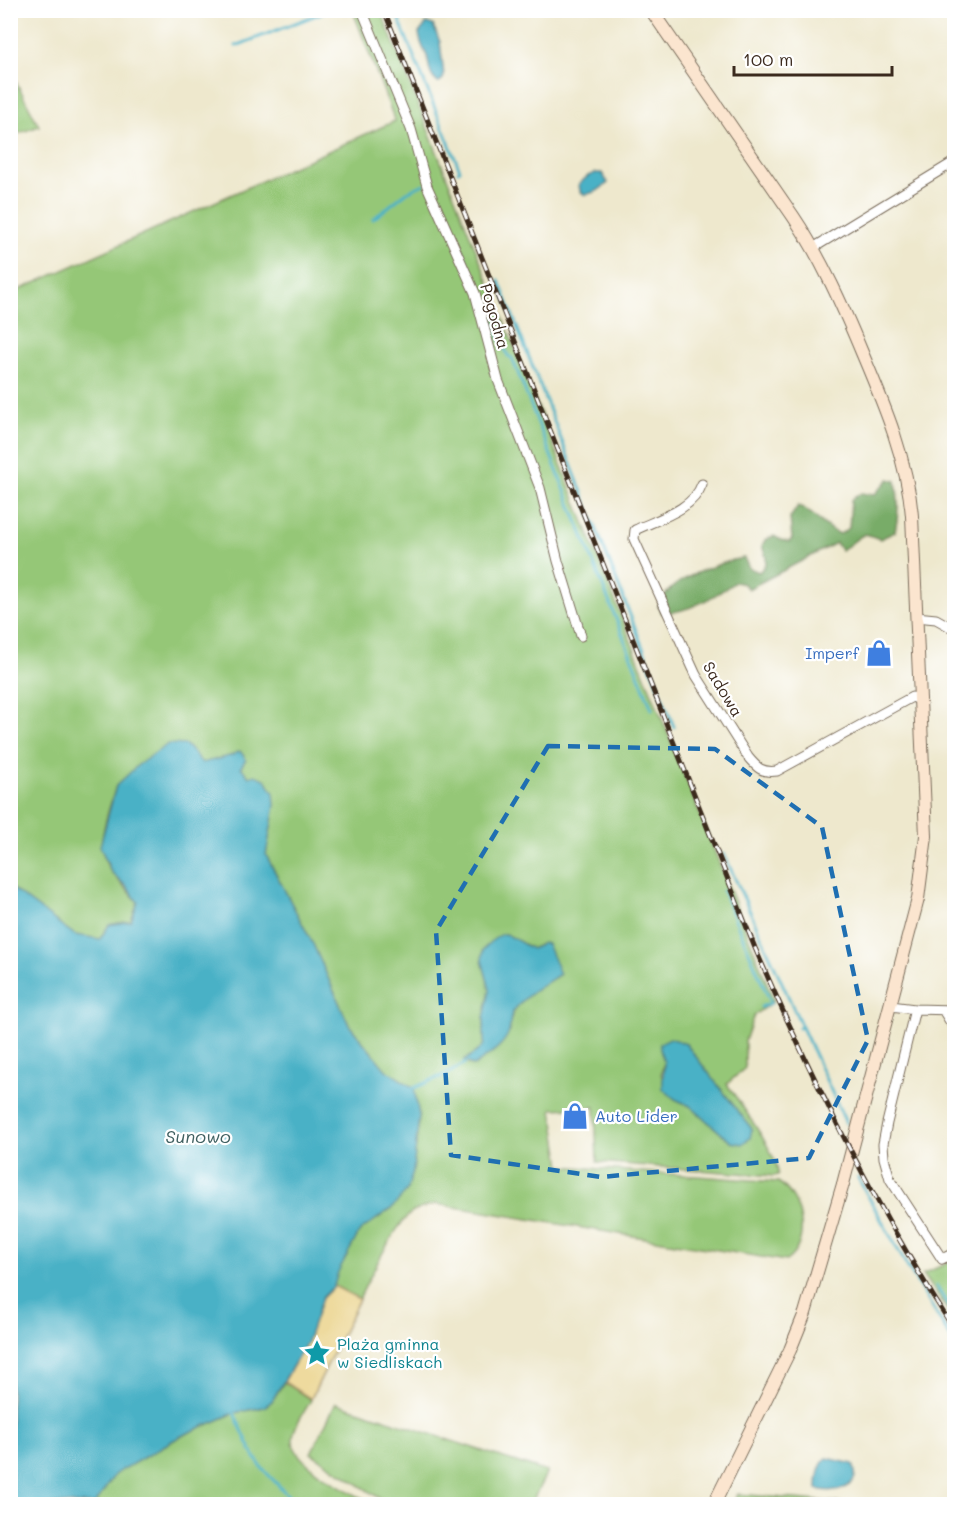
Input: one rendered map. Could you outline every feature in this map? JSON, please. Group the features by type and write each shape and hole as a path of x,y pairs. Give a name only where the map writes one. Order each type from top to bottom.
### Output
{"main road":[{"path":"651,10 813,248 834,288 873,378 894,434 905,470 912,516 925,800 926,851 918,899 840,1195 805,1313 790,1350 714,1504"}],"street":[{"name":"Pogodna","path":"362,10 411,129 427,186 475,293 498,380 540,488 558,561 581,636"},
{"path":"813,248 954,162"},
{"name":"Sadowa","path":"702,484 699,494 687,505 635,530 634,539 696,675 758,769 768,772 777,771 912,697 920,700"},
{"path":"916,616 936,619 954,629"},
{"path":"891,1006 954,1010"},
{"path":"915,1009 886,1123 883,1143 884,1158 890,1179 942,1259 954,1253"},
{"path":"943,1010 954,1028"}],"highlighted area":[{"path":"548,746 715,749 822,827 868,1040 809,1158 601,1177 451,1155 436,931"}],"green space":[{"path":"353,11 381,11 774,1001 754,1015 745,1041 745,1068 727,1084 766,1143 777,1167 778,1175 597,1162 595,1107 552,1109 561,1166 778,1182 793,1198 801,1220 799,1243 794,1253 786,1261 436,1204 416,1210 403,1221 382,1254 359,1299 334,1286 337,1272 360,1231 392,1208 413,1171 419,1116 414,1088 386,1070 349,1025 313,944 266,855 275,805 230,756 202,763 186,745 116,786 106,819 102,842 103,853 112,873 138,902 131,921 109,925 100,939 75,935 11,888 10,294 395,121","holes":["506,934 532,949 540,944 560,974 534,990 519,1004 513,1012 510,1031 474,1066 465,1063 465,1060 484,1044 484,1018 490,990 482,960","686,1044 752,1129 731,1142 690,1106 675,1099 661,1075 664,1062"]},
{"path":"11,72 39,126 10,136"},
{"path":"889,479 896,481 897,488 898,513 895,532 880,539 865,534 841,550 836,543 748,589 744,584 735,582 691,607 662,613 658,606 672,588 681,582 725,562 744,558 749,568 759,572 766,563 762,546 765,540 774,536 789,542 792,539 790,518 798,506 840,534 849,528 851,500 861,493 874,495"},
{"path":"954,1260 954,1320 923,1274"},
{"path":"284,1382 311,1400 298,1423 293,1438 295,1448 301,1458 324,1477 373,1504 95,1504 115,1474 179,1437 234,1413 264,1407 272,1401"},
{"path":"336,1403 547,1472 531,1504 393,1504 379,1498 311,1453"},
{"path":"738,1494 852,1504 732,1504"}],"sand":[{"name":"Plaża gminna w Siedliskach","path":"334,1286 359,1299 311,1399 284,1382 307,1342 322,1298"}],"water":[{"path":"427,23 433,25 440,42 444,76 438,83 431,74 419,37 419,33"},
{"path":"595,173 602,173 608,183 597,191 585,195 580,191 579,184"},
{"name":"Sunowo","path":"168,744 186,745 202,763 240,751 246,759 241,767 249,777 255,775 265,779 274,793 275,805 266,855 313,944 349,1025 386,1070 414,1088 419,1116 413,1171 407,1191 392,1208 360,1231 338,1272 334,1286 322,1298 307,1342 272,1401 264,1407 234,1413 179,1437 115,1474 95,1504 11,1504 11,888 75,935 100,939 109,925 131,921 138,902 127,887 111,872 100,846 116,786 138,765"},
{"path":"502,934 532,949 543,943 547,944 560,974 523,1000 513,1012 505,1039 498,1048 474,1066 464,1061 484,1044 484,1018 490,990 482,960 483,950"},
{"path":"670,1038 686,1044 752,1129 750,1138 742,1144 731,1142 690,1106 675,1099 663,1089 664,1063 660,1043"},
{"path":"827,1458 853,1464 855,1472 851,1484 839,1490 817,1489 820,1468"}],"waterway":[{"path":"236,46 329,10"},
{"path":"395,10 460,170 458,171"},
{"path":"431,182 508,356 512,358 652,709"},
{"path":"373,219 407,192 424,184"},
{"path":"499,281 674,727"},
{"path":"724,854 802,1027"},
{"path":"723,891 771,1003 761,1007"},
{"path":"799,1028 802,1027 846,1123"},
{"path":"414,1088 449,1073 465,1063"},
{"path":"858,1178 907,1266 954,1343"},
{"path":"936,1286 954,1315"},
{"path":"234,1413 262,1468 296,1504"}],"railway":[{"path":"384,10 755,948 822,1095 872,1191 925,1284 954,1329"}],"place":[{"name":"Imperf","path":"879,653"},
{"name":"Auto Lider","path":"575,1116"},
{"name":"Plaża gminna w Siedliskach","path":"317,1353"}]}
